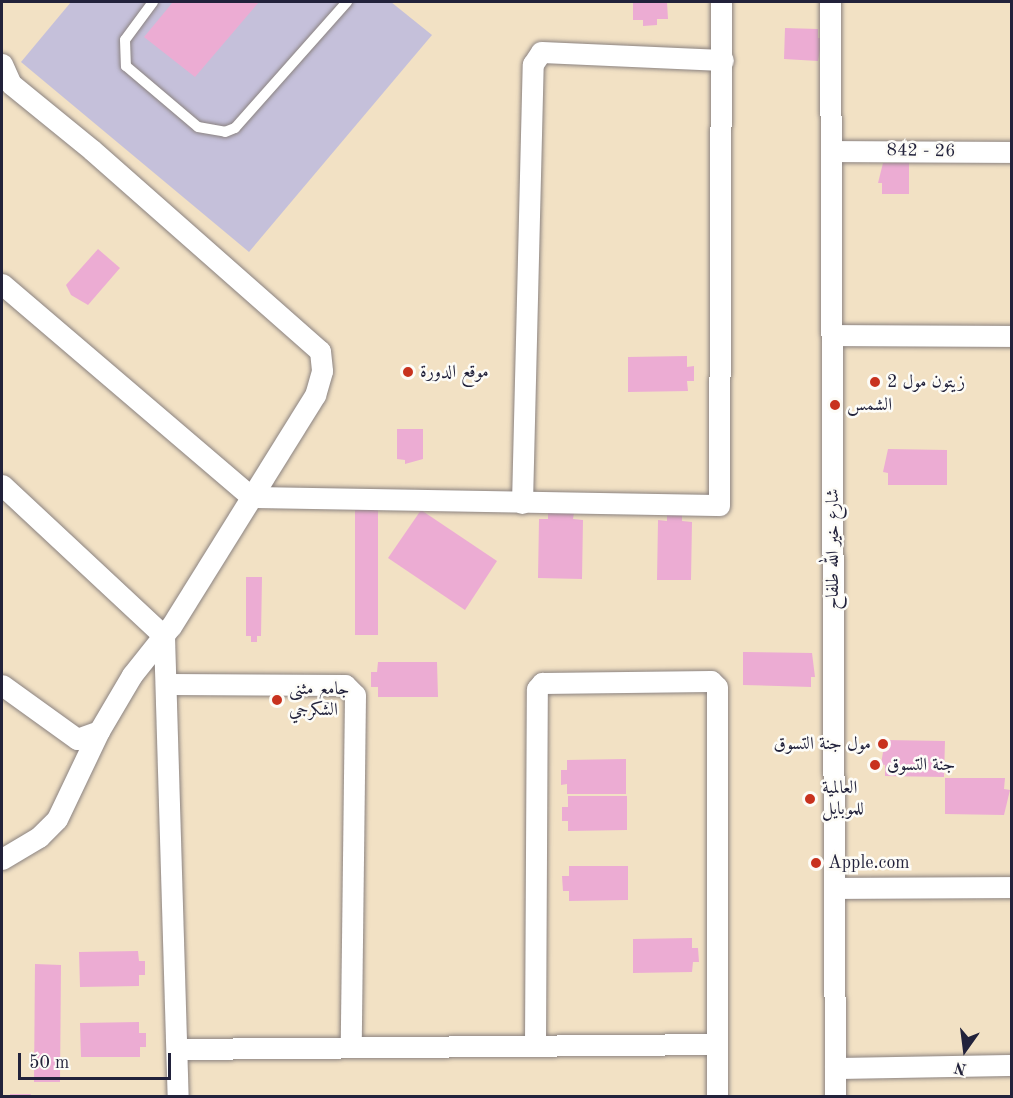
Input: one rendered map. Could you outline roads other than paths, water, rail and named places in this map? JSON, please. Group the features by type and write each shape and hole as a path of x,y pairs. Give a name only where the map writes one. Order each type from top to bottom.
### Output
{"street":[{"path":"2,284 251,497 719,505 723,60 721,2"},
{"name":"شارع خير الله طلفاح","path":"830,2 835,1096"},
{"path":"522,503 533,64 541,52 723,60"},
{"path":"2,64 11,84 92,150 320,351 322,371 315,395 164,636 132,675 99,731 57,819 39,837 2,859"},
{"name":"842 - 26","path":"831,150 1011,153"},
{"path":"832,335 1011,336"},
{"path":"2,485 164,636 168,684 178,1096"},
{"path":"535,1044 537,689 542,683 706,681 717,687 717,1096"},
{"path":"168,684 338,684 351,688 355,695 351,1046"},
{"path":"2,685 77,739 99,731"},
{"path":"834,888 1011,887"},
{"path":"178,1048 717,1044"},
{"path":"835,1068 1011,1065"}],"lane":[{"path":"153,2 125,40 126,66 198,127 225,132 235,128 342,3"}],"place":[{"name":"موقع الدورة","path":"408,372"},
{"name":"زيتون مول 2","path":"875,382"},
{"name":"الشمس","path":"835,405"},
{"name":"جامع مثنى الشكرجي","path":"277,700"},
{"name":"مول جنة التسوق","path":"883,744"},
{"name":"جنة التسوق","path":"875,765"},
{"name":"العالمية للموبايل","path":"810,799"},
{"name":"Apple.com","path":"816,863"}]}
